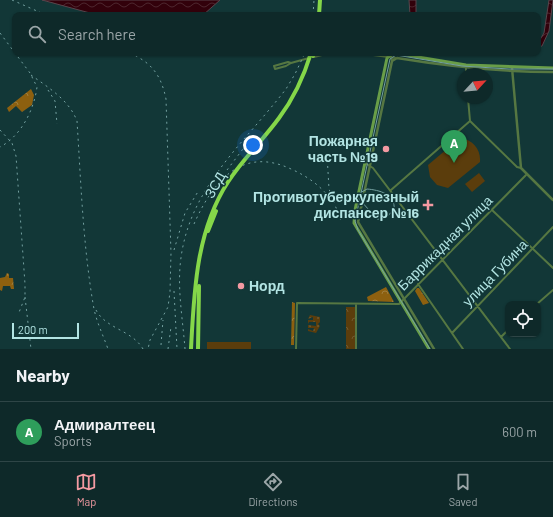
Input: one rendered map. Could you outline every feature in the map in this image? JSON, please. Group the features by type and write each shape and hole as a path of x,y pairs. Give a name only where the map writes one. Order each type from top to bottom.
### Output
{"highway":[{"path":"320,12 321,0"},
{"name":"ЗСД","path":"191,349 200,257 211,214 222,191 234,173 285,109 299,85 312,56"},
{"name":"ЗСД","path":"198,349 200,268 203,251 212,221 221,200 233,179 287,110 301,86 312,56"}],"main road":[{"path":"429,349 354,223 354,210 391,56 466,67 553,68"}],"street":[{"path":"291,62 286,66 275,69 274,66 291,62 317,56"},
{"path":"391,56 358,214 359,225 434,349"},
{"path":"466,67 512,72 553,72"},
{"path":"512,68 521,168 526,175 553,200"},
{"path":"469,104 470,121 517,167 521,168"},
{"path":"391,190 470,121"},
{"path":"365,163 369,164 391,190 510,349"},
{"name":"Баррикадная улица","path":"296,349 297,303 394,305 400,302 526,175"},
{"path":"492,210 553,268"},
{"name":"улица Губина","path":"452,332 553,228"},
{"path":"418,284 463,349"},
{"path":"540,301 553,290"},
{"path":"356,304 356,349"},
{"path":"501,336 505,333"}],"green space":[{"path":"31,89 34,95 32,105 22,112 16,106 9,112 7,108"},
{"path":"460,138 469,141 478,149 480,162 448,188 437,185 430,177 428,165"},
{"path":"479,173 485,181 472,192 465,184"},
{"path":"7,273 9,274 9,278 13,278 14,289 11,289 10,286 3,286 2,291 0,290 0,278 5,277"},
{"path":"386,287 394,302 368,301 367,297"},
{"path":"419,288 429,303 423,305 415,291"},
{"path":"292,302 295,303 294,345 291,345"},
{"path":"346,307 355,307 355,349 346,349"},
{"path":"310,315 320,317 320,322 318,324 320,326 316,333 308,331 308,329 313,331 314,328 308,328 308,325 316,326 316,322 309,322 308,324 308,320 313,320 313,317 308,319"},
{"path":"207,342 251,342 251,349 207,349"}],"water":[{"path":"42,0 220,0 206,12 86,12"},
{"path":"409,0 416,0 416,12 410,12"},
{"path":"549,0 553,0 549,31 541,46 541,38 544,33"}],"tram line":[{"path":"394,56 390,59 355,221 358,230 430,349"},
{"path":"402,56 462,66 509,69 553,69"},
{"path":"359,195 361,201 377,219 384,219 394,210 392,200 386,194 377,190 367,189 360,193"}],"railway":[{"path":"12,0 39,12"},
{"path":"313,12 314,0"},
{"path":"0,33 12,49"},
{"path":"0,147 14,136 25,122 33,105 37,87 30,73 17,56"},
{"path":"136,56 144,61 154,71 161,83 166,99 171,253 170,292 168,307 150,340 148,349"},
{"path":"185,349 180,298 180,267 184,240 193,215 219,170 286,89 304,56"},
{"path":"31,75 64,101 77,121 83,215 90,286 95,314 108,349"},
{"path":"48,90 55,101 57,124"},
{"path":"0,130 12,143 16,156 25,284 25,297 18,315"},
{"path":"227,170 246,145"},
{"path":"327,154 329,189 341,221"},
{"path":"194,224 210,194 220,182 231,172 244,165 258,162 274,163 298,172 320,187 334,203"},
{"path":"174,250 185,213 199,190"},
{"path":"174,291 177,349"},
{"path":"25,297 31,349"},
{"path":"96,310 100,316 112,326 126,333 143,349"},
{"path":"161,345 163,320"},
{"path":"168,349 171,327"}],"place":[{"name":"Пожарная часть №19","path":"386,149"},
{"name":"Адмиралтеец","path":"454,163"},
{"name":"Противотуберкулезный диспансер №16","path":"428,205"},
{"name":"Норд","path":"241,286"}]}
